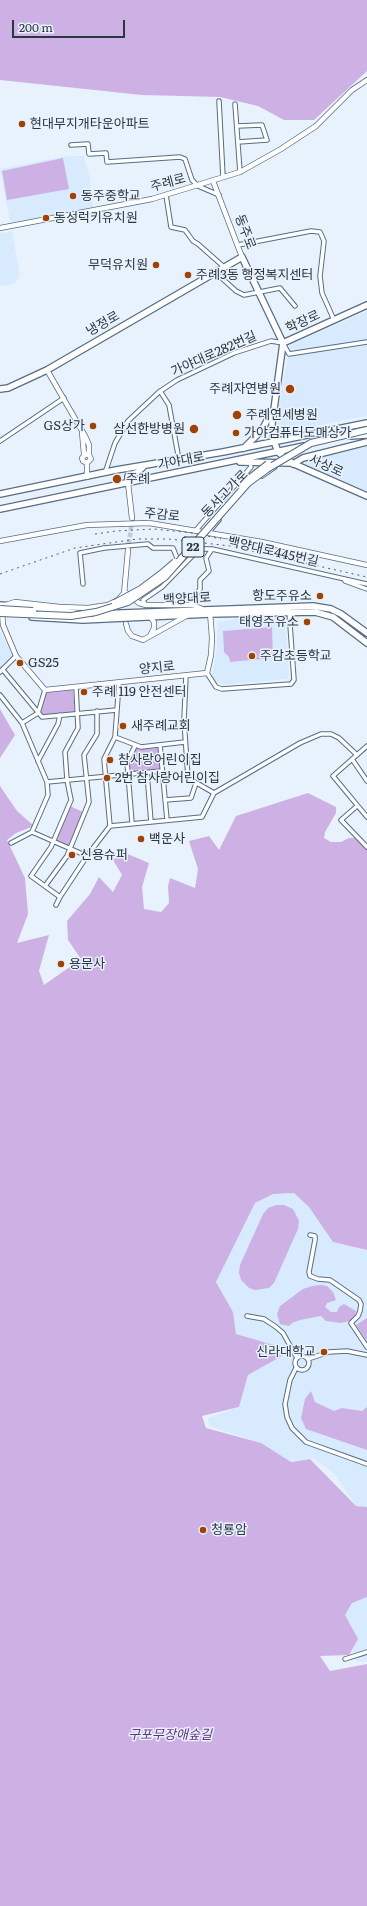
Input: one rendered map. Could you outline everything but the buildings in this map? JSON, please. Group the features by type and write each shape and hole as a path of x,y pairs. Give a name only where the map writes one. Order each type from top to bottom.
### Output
{"highway":[{"name":"동서고가로","path":"1,609 62,612 84,611 119,602 141,589 176,561 246,480 259,470 310,439 367,423"},
{"name":"동서고가로","path":"1,609 71,616 96,612 128,602 165,577 248,483 267,469 311,442 367,430"}],"main road":[{"name":"냉정로","path":"0,390 8,388 47,370 242,257"},
{"name":"동주로","path":"242,257 283,343"},
{"name":"학장로","path":"278,452 274,441 273,431 274,409 283,343 367,305"},
{"path":"243,448 262,430 274,409"},
{"name":"가야대로","path":"0,494 367,423"},
{"path":"273,431 277,436 289,438"},
{"name":"가야대로","path":"0,509 350,436 367,434"},
{"path":"230,462 293,463 303,458 367,442"},
{"name":"사상로","path":"278,452 293,463 367,496"},
{"path":"128,483 128,476 138,472 143,467"},
{"name":"백양대로","path":"1,609 77,620 150,618 210,611 313,606 331,609 341,614 367,633"},
{"name":"백양대로","path":"1,609 80,614 117,614 202,609 210,611 314,612 333,617 367,643"}],"street":[{"name":"주례로","path":"0,228 166,195 240,172 281,149 316,126 352,90 367,80"},
{"path":"219,101 223,177"},
{"path":"235,104 240,172"},
{"path":"237,126 262,125 267,140 238,142"},
{"path":"71,145 88,144 89,154 106,153 107,162 180,156 185,159 192,180 198,186 218,195"},
{"name":"동주로","path":"213,180 242,257"},
{"path":"166,195 171,227 185,230 193,241 224,267"},
{"path":"238,245 311,231 320,232 324,241 320,276 322,293 334,320"},
{"path":"215,272 236,291 244,295 258,291 280,288 295,306"},
{"name":"가야대로282번길","path":"106,473 115,444 128,421 160,391 177,380 234,353 271,341 283,343"},
{"path":"283,343 288,354 367,342"},
{"path":"47,370 89,445 87,455 91,459 87,462 87,477"},
{"path":"160,391 169,406 179,460"},
{"path":"0,441 64,398"},
{"path":"196,530 251,467 250,462"},
{"path":"210,532 236,499 254,482 282,463"},
{"path":"128,483 132,518"},
{"name":"주감로","path":"0,541 51,531 115,523 149,523 270,543 367,565"},
{"path":"82,584 80,553 112,546 148,544 153,548 172,548 182,568"},
{"name":"백양대로445번길","path":"145,604 143,600 162,587 182,568 199,548 212,549 367,584"},
{"path":"190,605 200,589 200,580 209,571 206,558 212,549"},
{"path":"124,608 128,550"},
{"path":"326,574 367,589"},
{"path":"22,722 38,713 44,690 16,656 2,625 1,609 16,602 81,607 108,605 118,600 124,592"},
{"path":"124,592 139,603 190,605 202,609"},
{"path":"210,611 212,638 211,655 207,673 216,687 222,689 291,684 294,680 289,611"},
{"path":"126,624 128,631 132,636 143,640 190,614"},
{"path":"148,638 154,628 154,622 150,618"},
{"path":"16,656 1,671 42,717 117,710"},
{"name":"양지로","path":"44,690 207,673"},
{"path":"186,676 184,720 188,778 214,793"},
{"path":"110,826 104,759 115,737 119,683"},
{"path":"60,897 31,876 52,847 70,800 65,752 78,728 76,687"},
{"path":"0,694 22,722 47,782 48,795 32,832 11,843"},
{"path":"45,886 67,856 89,802 84,755 97,734 98,711"},
{"path":"38,761 58,724 60,715"},
{"path":"56,905 86,856 110,826 202,818 214,793 300,743 320,734 331,734 339,738 357,755"},
{"path":"115,737 135,746 185,742"},
{"path":"160,745 167,820"},
{"path":"132,823 127,762 135,746"},
{"path":"367,746 333,776 367,817"},
{"path":"352,759 367,781"},
{"path":"47,782 162,771"},
{"path":"147,772 151,822"},
{"path":"165,800 191,798 196,783"},
{"path":"357,806 342,820 367,847"},
{"path":"32,832 86,856"},
{"path":"310,1235 315,1236 316,1240 309,1272 310,1276 318,1279 330,1280 359,1300 361,1304 360,1311 358,1316 351,1323 351,1326 367,1347"},
{"path":"248,1316 264,1319 283,1333 297,1358"},
{"path":"308,1359 335,1351 347,1351 367,1355"},
{"path":"303,1356 308,1359 310,1364 307,1369 301,1371 296,1368 294,1363 297,1358 303,1356"},
{"path":"296,1368 290,1380 285,1404 287,1417 292,1428 306,1442 367,1464"},
{"path":"345,1659 367,1652"}],"shaded area":[{"path":"68,156 84,156 90,179 93,206 91,210 13,224 10,221 0,169"},
{"path":"12,231 20,276 15,284 0,286 0,233"},
{"path":"367,311 367,416 288,431 277,424 290,345"},
{"path":"367,442 367,493 307,466 303,460"},
{"name":"주감초등학교","path":"285,617 289,674 288,679 223,685 215,681 212,676 217,647 217,622 236,619"},
{"path":"0,631 13,656 0,669"},
{"name":"신라대학교","path":"294,1193 309,1206 333,1242 367,1250 367,1507 356,1506 334,1473 313,1458 289,1461 257,1442 209,1426 208,1418 239,1407 248,1375 282,1356 281,1347 236,1334 233,1312 216,1282 255,1203 273,1194"},
{"path":"367,1595 367,1662 357,1661 349,1655 358,1639 341,1616 349,1604"}],"green space":[{"path":"0,0 367,0 367,71 314,120 284,120 258,106 220,97 142,95 0,80"},
{"path":"63,158 69,189 7,200 2,171"},
{"path":"272,627 273,658 230,662 229,657 224,652 223,631"},
{"path":"73,689 75,712 44,715 41,712 46,692"},
{"path":"0,709 15,735 0,758"},
{"path":"136,748 158,748 160,769 130,773 129,763"},
{"name":"구포무장애숲길","path":"0,786 17,811 34,826 16,833 7,840 25,878 28,914 17,943 49,935 39,971 44,985 81,959 68,940 67,921 90,894 99,877 113,892 122,875 113,860 123,852 149,863 142,887 144,909 161,912 169,903 168,886 170,878 195,888 198,869 189,841 209,836 219,850 236,816 308,793 336,807 336,813 325,832 324,838 331,842 341,842 349,838 357,838 367,849 367,1250 333,1242 309,1207 294,1193 273,1194 255,1203 216,1282 233,1312 236,1334 281,1347 282,1356 248,1375 239,1407 202,1416 206,1428 261,1443 291,1462 310,1459 356,1506 367,1507 367,1597 352,1603 345,1615 358,1639 349,1655 320,1656 330,1671 367,1664 367,1906 0,1906"},
{"path":"70,806 83,812 69,845 71,846 55,841"},
{"path":"276,1205 284,1205 293,1209 299,1221 298,1229 274,1283 269,1288 255,1290 249,1288 241,1280 239,1273 240,1265 263,1214 268,1208"},
{"path":"321,1285 327,1286 333,1292 336,1300 327,1303 325,1307 331,1312 337,1312 339,1307 344,1304 356,1311 355,1317 350,1321 340,1323 326,1321 321,1316 300,1320 289,1326 280,1324 277,1314 280,1306 303,1289"},
{"path":"367,1318 367,1341 356,1325"},
{"path":"311,1391 315,1402 334,1411 342,1408 362,1411 367,1407 367,1450 306,1429 301,1418 305,1399"}],"tunnel":[{"path":"128,550 132,521"}],"railway":[{"path":"95,534 116,531 154,529 193,533 221,539"},
{"path":"0,574 75,548 137,539 169,539 230,546 367,577"}],"place":[{"name":"현대무지개타운아파트","path":"22,124"},
{"name":"동주중학교","path":"73,196"},
{"name":"동성럭키유치원","path":"46,218"},
{"name":"무덕유치원","path":"156,265"},
{"name":"주례3동 행정복지센터","path":"188,275"},
{"name":"주례자연병원","path":"290,389"},
{"name":"주례연세병원","path":"237,415"},
{"name":"GS상가","path":"93,426"},
{"name":"삼선한방병원","path":"194,429"},
{"name":"가야컴퓨터도매상가","path":"236,433"},
{"name":"주례","path":"117,479"},
{"name":"항도주유소","path":"320,596"},
{"name":"태영주유소","path":"307,622"},
{"name":"주감초등학교","path":"252,656"},
{"name":"GS25","path":"20,663"},
{"name":"주례 119 안전센터","path":"84,692"},
{"name":"새주례교회","path":"123,726"},
{"name":"참사랑어린이집","path":"110,760"},
{"name":"2번 참사랑어린이집","path":"107,778"},
{"name":"백운사","path":"141,839"},
{"name":"신용슈퍼","path":"72,855"},
{"name":"용문사","path":"61,964"},
{"name":"신라대학교","path":"324,1352"},
{"name":"청룡암","path":"203,1530"}]}
